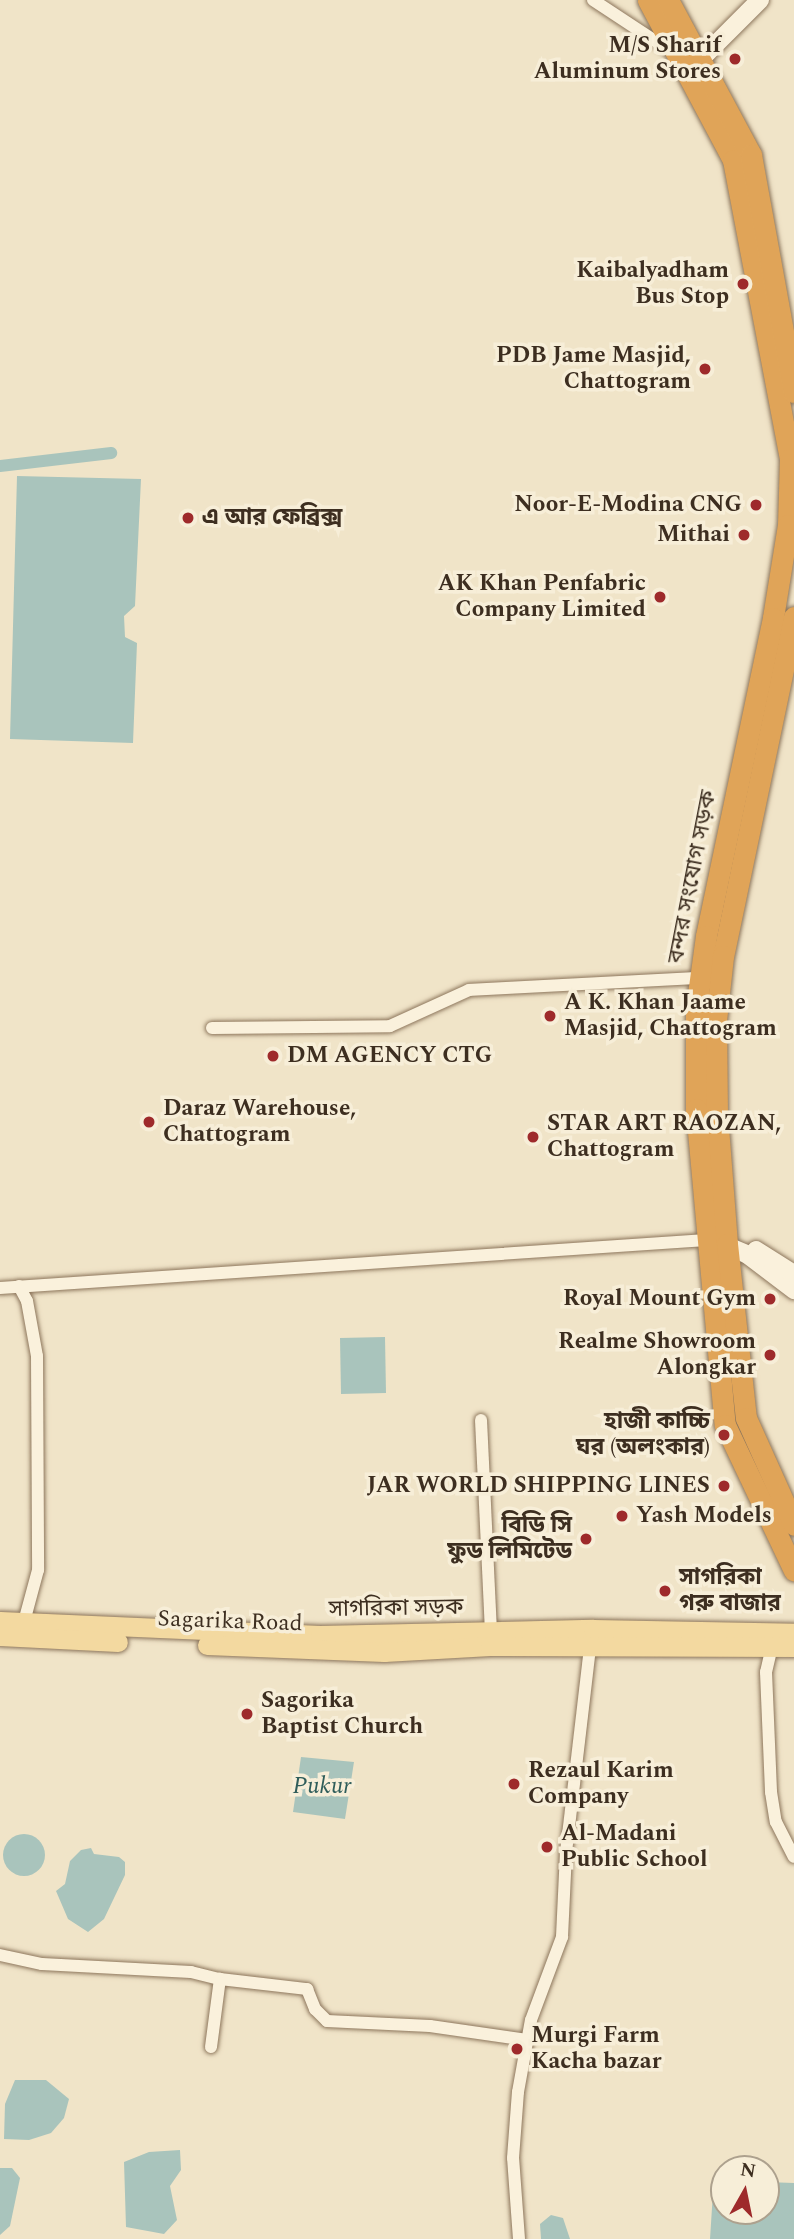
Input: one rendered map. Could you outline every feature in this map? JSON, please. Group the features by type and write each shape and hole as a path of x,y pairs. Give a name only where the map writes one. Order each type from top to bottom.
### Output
{"highway":[{"path":"648,0 751,155 794,392"},
{"path":"668,0 686,60"},
{"name":"বন্দর সংযোগ সড়ক","path":"686,60 733,160 792,475 773,618 700,978 696,1109 746,1418 794,1525"},
{"name":"বন্দর সংযোগ সড়ক","path":"794,617 721,967 716,1236 725,1424 794,1570"}],"main road":[{"path":"686,60 760,0"},
{"path":"716,1236 794,1274"},
{"path":"716,1236 794,1290"},
{"name":"সাগরিকা সড়ক","path":"0,1621 385,1643 491,1631 592,1638 773,1639 794,1633"},
{"name":"Sagarika Road","path":"0,1636 385,1643 592,1638"},
{"path":"773,1639 794,1647"}],"street":[{"path":"593,0 686,60"},
{"path":"212,1028 390,1026 468,990 700,978"},
{"path":"0,1288 716,1236"},
{"path":"19,1286 27,1301 37,1356 38,1570 24,1622"},
{"path":"481,1420 491,1631"},
{"path":"519,2239 513,2158 527,2040 562,1937 566,1852 592,1638"},
{"path":"773,1639 766,1672 771,1792 776,1822 794,1857"},
{"path":"0,1955 43,1964 191,1972 220,1979 307,1989 315,2009 327,2021 429,2026 527,2040"},
{"path":"212,2047 220,1979"}],"water":[{"path":"17,476 141,479 135,606 124,616 125,637 137,643 133,743 10,739"},
{"path":"385,1337 386,1393 341,1394 340,1338"},
{"name":"Pukur","path":"301,1757 354,1762 345,1819 293,1812"},
{"path":"24,1834 39,1840 45,1855 39,1870 24,1876 9,1870 3,1855 9,1840"},
{"path":"91,1848 94,1854 119,1857 125,1862 125,1875 104,1919 88,1932 68,1919 56,1891 65,1884 70,1861 81,1850"},
{"path":"15,2080 46,2080 69,2099 64,2118 51,2133 29,2140 4,2139 5,2104"},
{"path":"180,2150 181,2170 170,2186 177,2220 164,2234 126,2227 124,2162 149,2152"},
{"path":"0,2168 12,2168 20,2178 10,2226 0,2235"},
{"path":"780,2182 794,2183 794,2239 710,2239 711,2225 780,2225"},
{"path":"551,2215 563,2218 570,2239 541,2239 540,2224"}],"waterway":[{"path":"0,466 111,453"}],"place":[{"name":"M/S Sharif Aluminum Stores","path":"735,59"},
{"name":"Kaibalyadham Bus Stop","path":"743,284"},
{"name":"PDB Jame Masjid, Chattogram","path":"705,369"},
{"name":"Noor-E-Modina CNG","path":"756,505"},
{"name":"এ আর ফেব্রিক্স","path":"188,518"},
{"name":"Mithai","path":"744,535"},
{"name":"AK Khan Penfabric Company Limited","path":"660,597"},
{"name":"A K. Khan Jaame Masjid, Chattogram","path":"550,1016"},
{"name":"DM AGENCY CTG","path":"273,1056"},
{"name":"Daraz Warehouse, Chattogram","path":"149,1122"},
{"name":"STAR ART RAOZAN, Chattogram","path":"533,1137"},
{"name":"Royal Mount Gym","path":"770,1299"},
{"name":"Realme Showroom Alongkar","path":"770,1355"},
{"name":"হাজী কাচ্চি ঘর (অলংকার)","path":"724,1435"},
{"name":"JAR WORLD SHIPPING LINES","path":"724,1486"},
{"name":"Yash Models","path":"622,1516"},
{"name":"বিডি সি ফুড লিমিটেড","path":"586,1539"},
{"name":"সাগরিকা গরু বাজার","path":"665,1591"},
{"name":"Sagorika Baptist Church","path":"247,1714"},
{"name":"Rezaul Karim Company","path":"514,1784"},
{"name":"Al-Madani Public School","path":"547,1847"},
{"name":"Murgi Farm Kacha bazar","path":"517,2049"}]}
